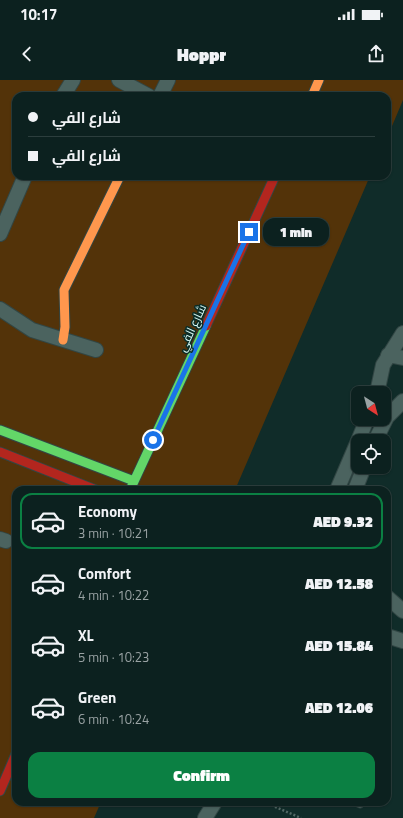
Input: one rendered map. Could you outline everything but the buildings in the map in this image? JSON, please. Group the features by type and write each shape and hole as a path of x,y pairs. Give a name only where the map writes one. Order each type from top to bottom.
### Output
{"street":[{"path":"66,92 73,80"},
{"path":"119,80 141,92"},
{"path":"162,92 168,80"},
{"path":"314,92 320,80"},
{"path":"0,234 23,180"},
{"path":"63,340 66,324 64,290 118,180"},
{"name":"شارع الفي","path":"132,486 273,180"},
{"path":"0,309 26,327 96,350"},
{"path":"378,386 383,365 403,333"},
{"path":"388,355 403,358"},
{"path":"391,407 403,390"},
{"path":"391,412 403,400"},
{"path":"0,430 132,486"},
{"path":"0,452 86,486"},
{"path":"339,486 351,457"},
{"path":"357,486 361,474"},
{"path":"391,600 403,611"},
{"path":"391,637 403,641"},
{"path":"0,791 12,763"},
{"path":"197,818 202,806"},
{"path":"206,818 213,806"}],"path":[{"path":"273,806 301,818"}],"shaded area":[{"path":"0,80 403,80 403,100 391,128 391,92 12,92 12,180 368,180 237,486 12,486 12,806 99,806 94,818 0,818"}],"traffic: fast":[{"path":"132,486 206,326"},
{"path":"0,430 134,481"}],"traffic: slow":[{"path":"314,92 319,80"},
{"path":"63,340 65,327 64,290 118,180"}],"traffic: jam":[{"path":"206,326 273,180"},
{"path":"0,452 86,486"},
{"path":"0,791 12,763"}],"route":[{"path":"153,440 249,232"}]}
